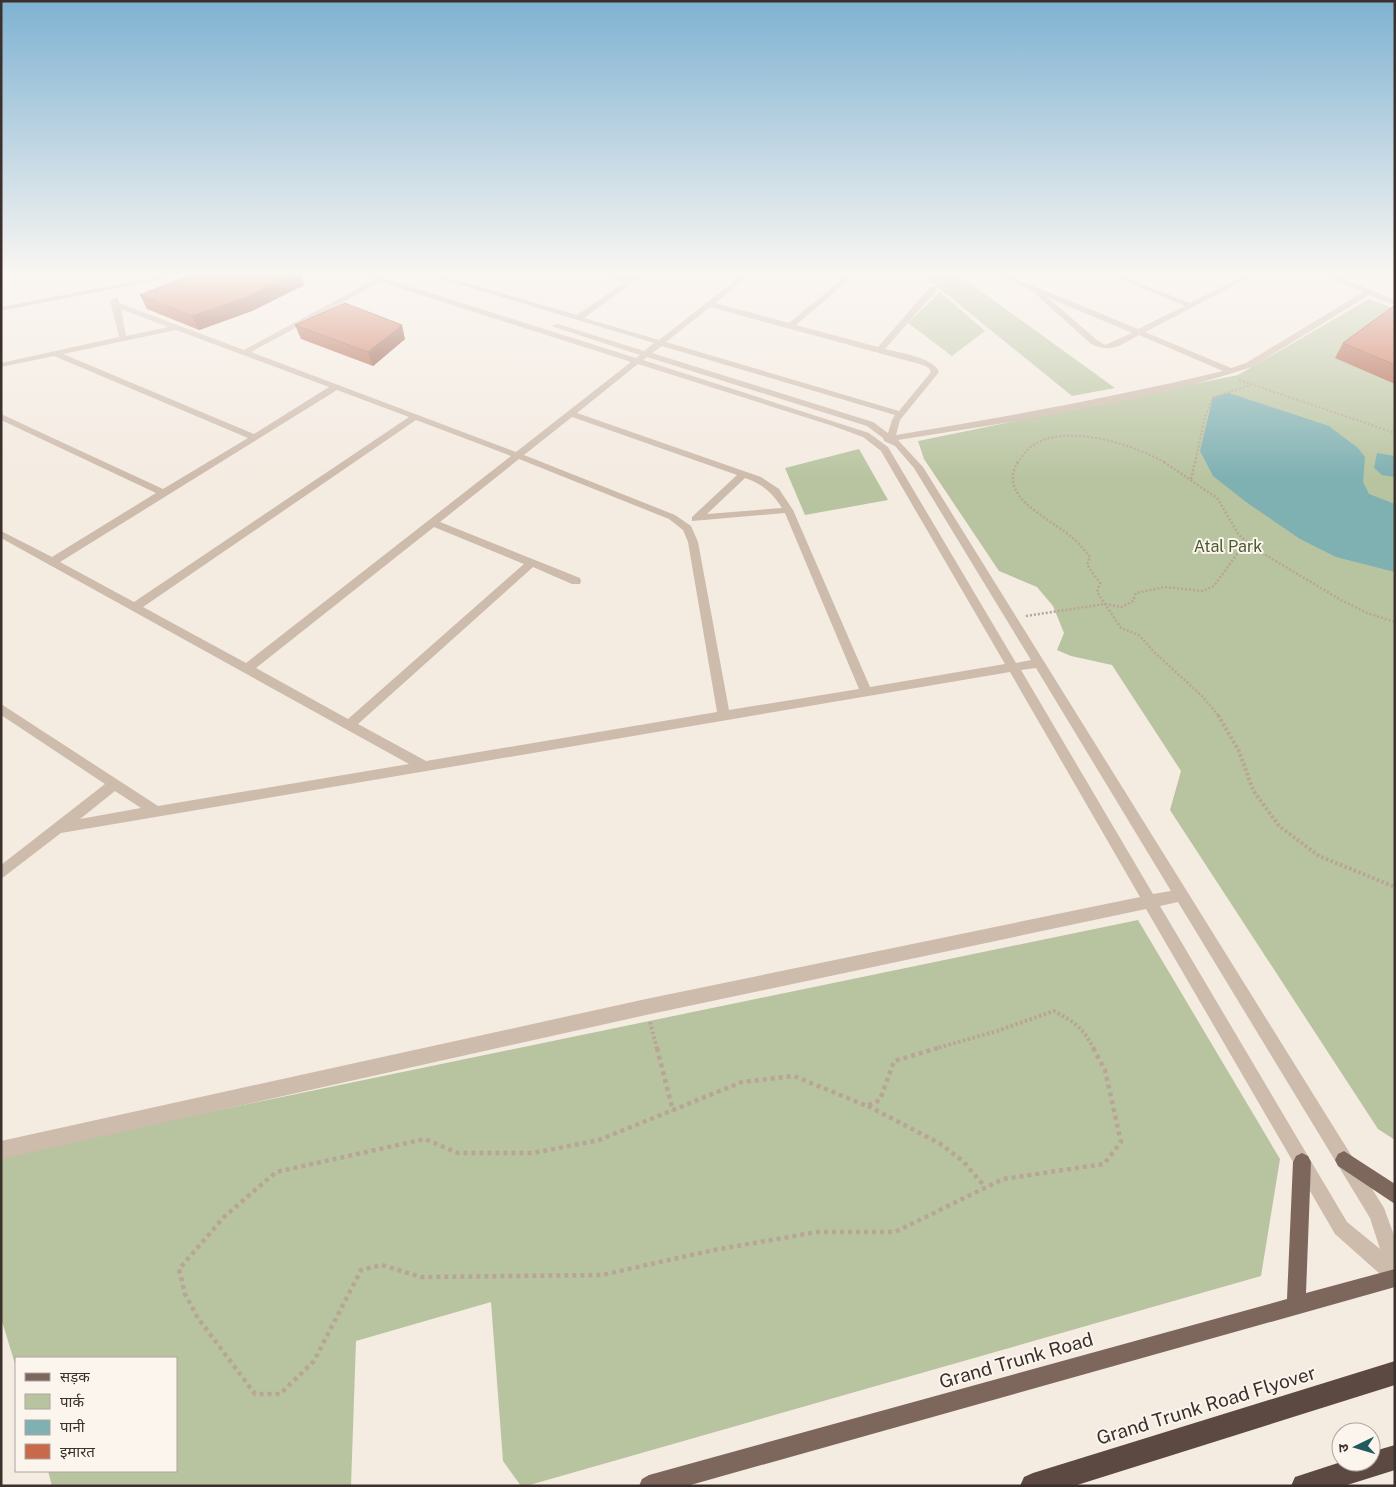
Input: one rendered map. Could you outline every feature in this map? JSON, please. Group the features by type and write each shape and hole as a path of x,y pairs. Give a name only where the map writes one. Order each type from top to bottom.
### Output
{"highway":[{"name":"Grand Trunk Road Flyover","path":"1033,1486 1395,1373"},
{"path":"1304,1486 1395,1457"}],"main road":[{"path":"1344,1160 1395,1194"},
{"path":"1296,1305 1302,1162"},
{"name":"Grand Trunk Road","path":"649,1486 1395,1276"}],"street":[{"path":"1,365 116,340"},
{"path":"212,340 517,455 672,517 687,528 694,542 724,717"},
{"path":"244,353 266,340"},
{"path":"587,340 870,424 891,438 918,467 1378,1214 1395,1267"},
{"path":"651,340 900,414"},
{"path":"248,669 663,340"},
{"path":"844,340 926,363 933,367 935,372 896,420 891,438"},
{"path":"880,350 888,340"},
{"path":"1094,340 1099,345 1115,346 1125,340"},
{"path":"1159,340 1231,371"},
{"path":"875,441 1037,414 1139,394 1231,371 1257,360 1289,340"},
{"path":"54,353 254,437"},
{"path":"641,357 866,435 885,449 1341,1228 1395,1276"},
{"path":"52,562 336,387"},
{"path":"570,413 758,479 776,491 788,510 866,692"},
{"path":"1,417 163,493"},
{"path":"135,608 415,417"},
{"path":"687,528 743,474"},
{"path":"697,518 788,510"},
{"path":"432,522 532,562 576,582"},
{"path":"1,534 424,766"},
{"path":"349,725 532,562"},
{"path":"58,828 1039,663"},
{"path":"1,709 156,811"},
{"path":"1,873 115,783"},
{"path":"1,1150 646,1007 1181,895"}],"path":[{"path":"1219,374 1395,433"},
{"path":"1191,480 1198,454 1199,432 1213,397 1253,385"},
{"path":"1395,622 1345,604 1247,544 1217,498 1144,452 1084,437 1058,436 1039,441 1026,451 1014,467 1012,485 1016,495 1035,512 1064,531 1090,557 1088,565 1100,583 1097,592 1121,628 1138,635 1202,696 1219,716 1239,751 1254,790 1278,826 1319,856 1395,887"},
{"path":"1011,618 1105,604 1122,607 1133,601 1136,593 1165,587 1202,591 1214,586 1242,547 1247,544"},
{"path":"646,1007 673,1111"},
{"path":"867,1106 880,1100 894,1061 997,1031 1054,1011 1072,1021 1084,1031 1105,1070 1122,1142 1104,1164 1003,1179 895,1232 817,1232 714,1250 602,1275 421,1277 382,1265 361,1270 314,1361 280,1394 255,1394 198,1318 185,1294 179,1269 224,1217 276,1172 425,1138 458,1153 532,1153 599,1140 742,1082 794,1076 867,1106 939,1143 963,1161 985,1187"}],"green space":[{"path":"931,340 973,340 952,356"},
{"path":"1003,340 1049,340 1115,388 1072,396"},
{"name":"Atal Park","path":"1298,340 1395,340 1395,1140 1378,1129 1170,810 1181,771 1112,665 1071,656 1057,650 1064,633 1053,606 1037,587 999,571 924,459 918,441 1238,375"},
{"path":"859,449 888,500 805,515 785,468"},
{"path":"1138,920 1280,1159 1261,1276 526,1486 521,1486 503,1461 491,1302 356,1341 351,1486 52,1486 48,1472 178,1472 178,1357 15,1357 15,1364 1,1318 1,1155"}],"water":[{"path":"1229,393 1329,426 1358,448 1365,457 1363,482 1369,494 1395,504 1395,572 1336,557 1300,539 1246,502 1213,476 1200,451 1213,397"},
{"path":"1377,453 1395,456 1395,477 1382,475 1374,468"}],"building":[{"path":"337,340 383,340 368,352"},
{"path":"1347,340 1395,340 1395,365 1343,343"}]}
